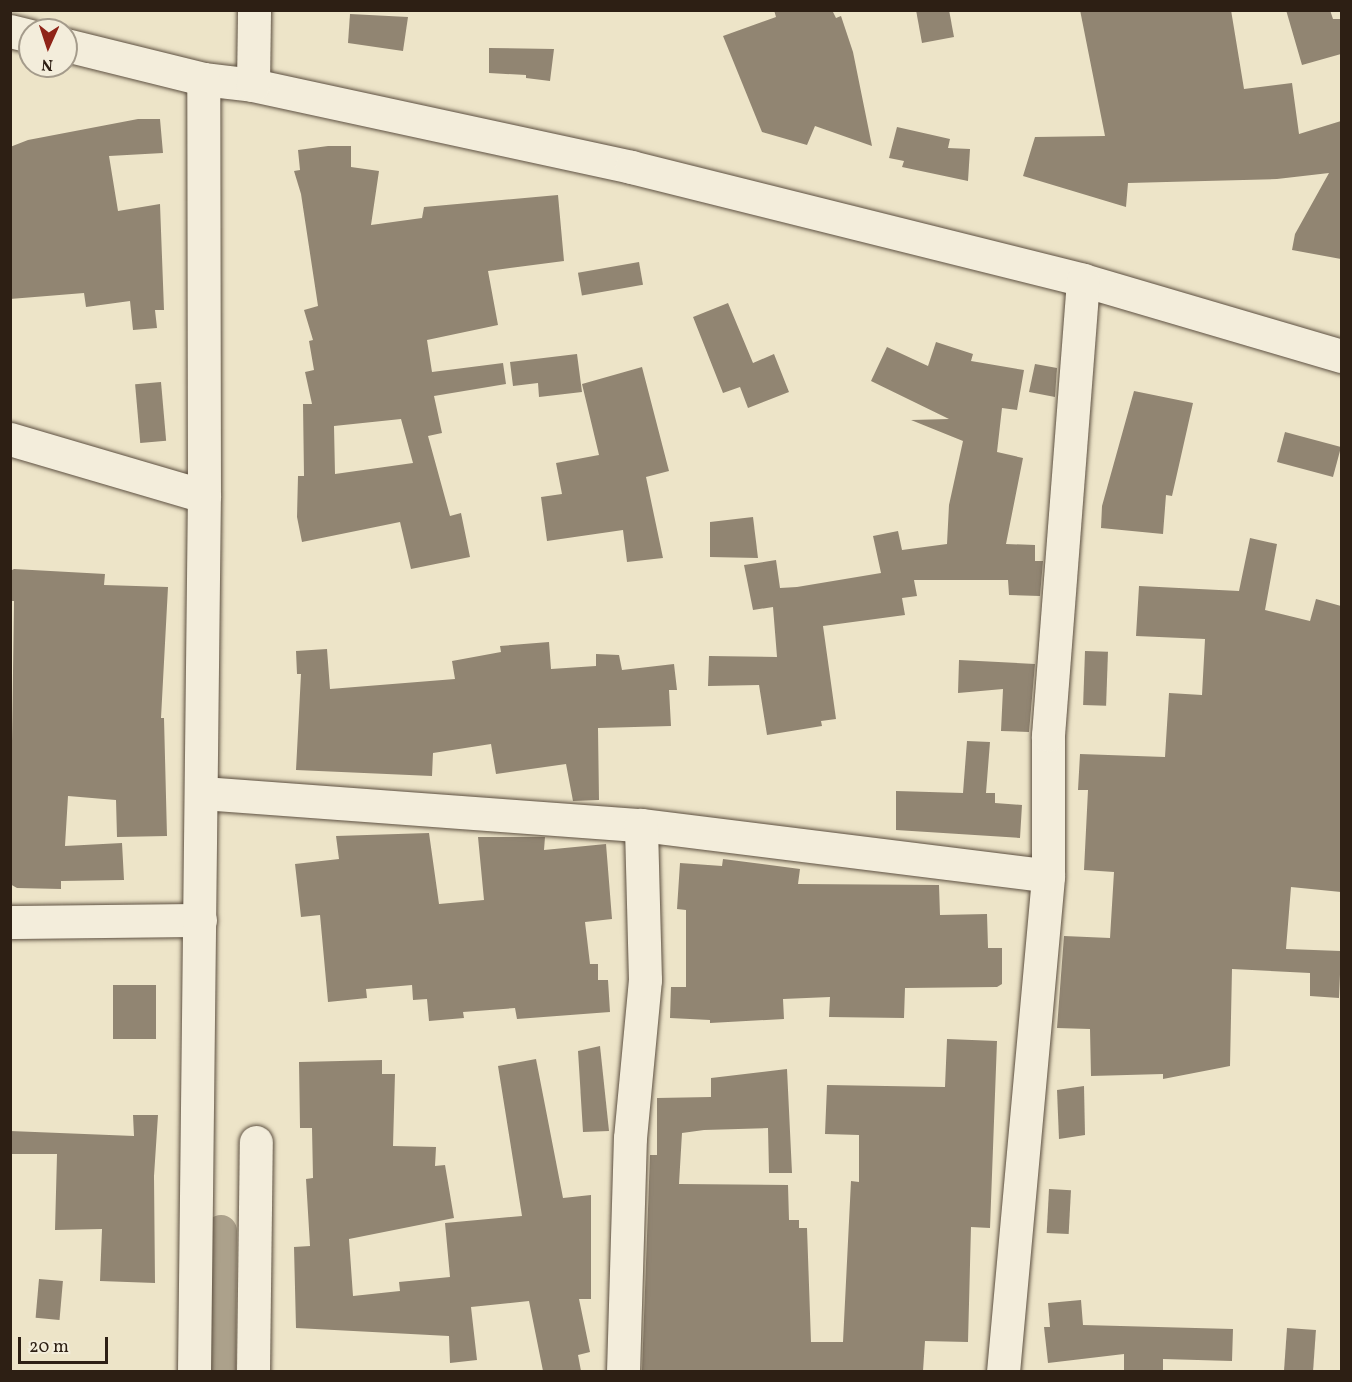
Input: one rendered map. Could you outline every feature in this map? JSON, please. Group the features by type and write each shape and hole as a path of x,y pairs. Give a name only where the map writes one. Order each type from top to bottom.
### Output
{"street":[{"path":"253,85 254,10"},
{"path":"78,48 203,79 253,85 631,167 1083,280 1341,356"},
{"path":"194,1371 202,793 203,79"},
{"path":"1003,1371 1048,876 1048,735 1083,280"},
{"path":"10,439 204,496"},
{"path":"202,793 641,825 1048,876"},
{"path":"623,1371 630,1138 645,980 641,825"},
{"path":"10,922 200,920"},
{"path":"253,1371 256,1142"}],"building":[{"path":"774,10 832,10 836,18 841,16 853,52 872,146 815,126 807,145 762,132 723,36 776,17"},
{"path":"916,10 949,10 954,37 922,43"},
{"path":"1080,10 1231,10 1244,89 1292,83 1299,134 1341,121 1341,259 1292,250 1295,234 1329,173 1277,179 1128,183 1126,207 1023,176 1035,137 1105,136"},
{"path":"1286,10 1330,10 1333,19 1341,19 1341,54 1302,65"},
{"path":"350,14 408,17 403,51 348,43"},
{"path":"489,48 554,49 550,81 526,78 526,75 489,73"},
{"path":"138,119 160,119 163,153 109,156 118,211 160,204 164,310 155,310 157,328 133,330 130,301 86,307 84,293 10,299 10,147 28,140"},
{"path":"897,127 950,139 948,148 970,149 968,181 902,167 904,161 889,158"},
{"path":"351,146 351,167 379,171 371,225 422,218 424,207 558,195 564,261 488,271 498,325 427,340 432,372 503,363 506,384 434,396 442,433 428,436 450,516 461,513 470,557 411,569 400,522 302,542 297,517 298,476 304,476 303,404 312,404 305,372 314,370 309,341 313,340 304,310 318,306 301,194 294,171 300,170 298,150","holes":["401,419 413,463 335,474 334,426"]},
{"path":"639,262 643,285 582,295 578,273"},
{"path":"728,303 753,363 774,354 789,392 748,408 740,387 723,393 693,317"},
{"path":"936,342 973,354 971,361 1024,370 1017,410 1002,408 997,452 1023,458 1006,544 1035,545 1035,561 1043,561 1040,596 1009,595 1008,580 914,580 917,596 902,598 905,615 823,626 836,719 821,721 822,726 767,735 759,685 708,686 709,656 777,657 773,607 753,610 744,565 776,560 780,588 797,587 881,573 873,536 898,531 902,550 947,544 949,505 963,441 911,420 949,419 871,381 887,347 928,366"},
{"path":"577,354 582,392 539,397 538,383 513,386 510,362"},
{"path":"1035,364 1057,368 1055,397 1029,392"},
{"path":"642,367 669,471 646,477 663,558 627,562 623,530 547,541 541,497 562,494 556,463 599,455 582,384"},
{"path":"161,382 166,441 140,443 135,384"},
{"path":"1134,391 1193,403 1172,496 1166,495 1163,534 1101,528 1102,506"},
{"path":"1285,432 1341,447 1333,477 1277,462"},
{"path":"753,517 758,558 710,557 710,522"},
{"path":"1250,538 1277,544 1265,610 1310,621 1316,599 1341,606 1341,892 1291,887 1286,949 1341,951 1339,998 1310,996 1310,973 1232,969 1230,1066 1163,1079 1163,1074 1091,1076 1090,1029 1057,1028 1064,936 1110,938 1114,872 1084,870 1088,790 1078,790 1080,754 1165,757 1169,693 1202,695 1205,639 1136,636 1139,586 1239,591"},
{"path":"14,569 105,574 104,585 168,587 161,718 164,718 167,836 117,837 116,800 68,796 65,846 122,843 124,880 61,881 61,889 17,888 10,884 14,601 10,601 10,571"},
{"path":"549,642 551,669 596,666 596,654 619,655 622,670 674,664 677,690 669,690 671,726 598,728 599,800 573,801 566,764 496,774 491,744 433,753 432,776 296,770 301,674 297,674 296,651 327,649 330,689 455,679 452,661 501,652 500,646"},
{"path":"1085,651 1108,652 1106,706 1083,705"},
{"path":"959,660 1035,664 1029,732 1001,731 1003,689 958,693"},
{"path":"967,741 990,742 986,793 995,793 995,803 1022,805 1020,838 896,830 896,791 963,793"},
{"path":"429,833 439,904 484,900 478,837 545,837 544,850 606,844 612,919 585,922 590,964 598,964 598,980 608,980 610,1012 517,1019 515,1008 463,1012 464,1018 429,1021 427,999 413,1000 412,985 366,989 367,998 328,1002 320,915 301,917 295,864 339,859 336,836"},
{"path":"723,859 800,869 798,884 939,885 940,915 987,914 988,948 1002,948 1002,984 997,987 905,988 904,1018 829,1017 830,997 783,999 784,1019 710,1023 710,1020 670,1018 671,987 686,987 686,910 677,909 680,863 722,866"},
{"path":"113,985 156,985 156,1039 113,1039"},
{"path":"947,1039 997,1041 990,1228 971,1227 968,1342 925,1341 923,1371 642,1371 650,1155 657,1155 657,1098 711,1097 711,1078 787,1069 792,1173 769,1173 768,1128 704,1130 682,1133 679,1184 788,1185 789,1220 799,1220 799,1228 807,1228 811,1342 843,1342 851,1181 859,1182 859,1135 825,1134 827,1085 945,1087"},
{"path":"600,1046 609,1131 583,1132 578,1051"},
{"path":"536,1059 563,1198 591,1195 591,1299 579,1299 590,1352 578,1355 581,1371 543,1371 529,1301 471,1307 477,1360 450,1363 449,1336 296,1328 294,1247 310,1246 306,1179 313,1178 312,1128 300,1128 299,1062 382,1060 382,1074 395,1074 393,1146 436,1147 435,1166 445,1165 454,1218 349,1239 353,1296 400,1291 399,1282 450,1277 445,1223 522,1216 498,1066"},
{"path":"1084,1086 1085,1135 1059,1139 1057,1090"},
{"path":"133,1115 158,1115 154,1176 155,1283 100,1281 102,1229 55,1230 57,1154 10,1154 10,1131 134,1136"},
{"path":"1049,1189 1071,1190 1069,1234 1047,1233"},
{"path":"39,1279 63,1281 60,1320 36,1318"},
{"path":"1081,1300 1083,1325 1233,1329 1232,1361 1163,1359 1163,1371 1124,1370 1124,1354 1048,1363 1044,1327 1050,1327 1048,1303"},
{"path":"1287,1328 1316,1330 1313,1372 1284,1371"}],"waterway":[{"path":"220,1372 221,1231"}]}
